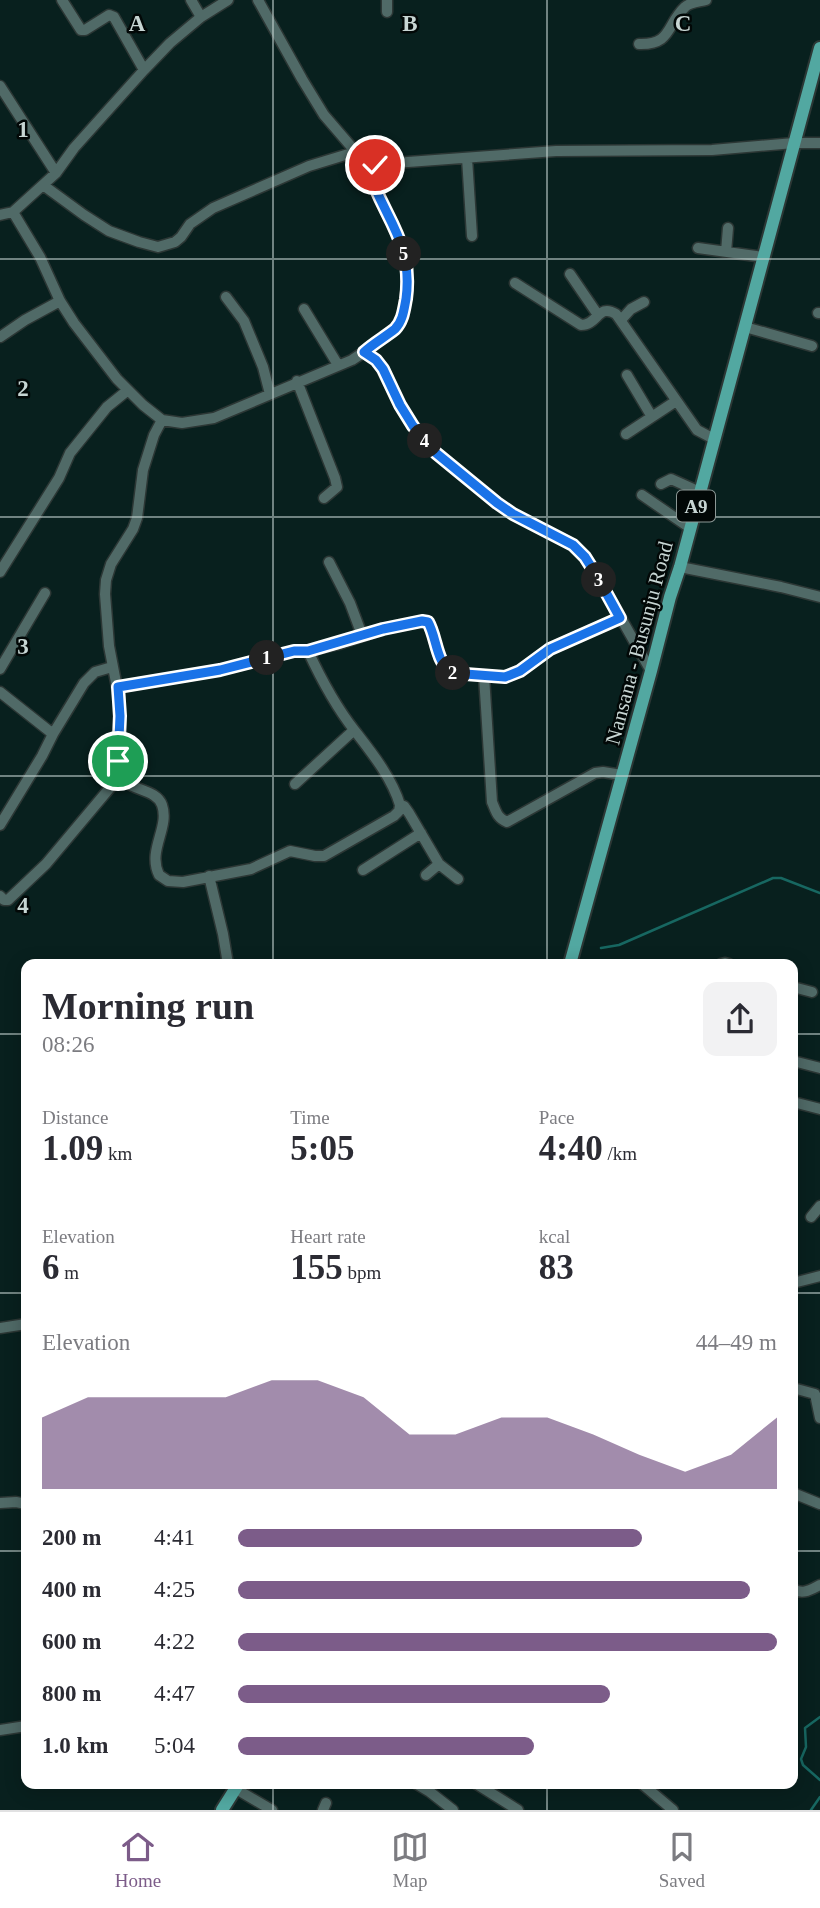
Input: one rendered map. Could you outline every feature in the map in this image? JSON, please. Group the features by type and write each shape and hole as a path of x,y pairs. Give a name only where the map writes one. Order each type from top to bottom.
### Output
{"main road":[{"name":"Nansana - Busunju Road","path":"571,959 820,48"},
{"path":"222,1810 235,1789"}],"street":[{"path":"62,0 81,30 109,15 114,17 144,70"},
{"path":"191,0 201,17"},
{"path":"1,214 13,212 56,173 74,148 170,43 201,17 228,0"},
{"path":"13,212 48,271 60,302 102,361 128,390 162,420 195,422 223,414 352,360 395,328 403,317 407,286 406,259 393,223 373,185 367,165 324,115 258,0"},
{"path":"387,0 387,12"},
{"path":"639,44 662,40 684,8 706,0"},
{"path":"0,86 56,173"},
{"path":"367,165 556,151 712,150 820,143"},
{"path":"43,185 109,230 158,247 175,242 190,224 213,208 309,166 355,152"},
{"path":"467,158 472,236"},
{"path":"726,252 728,228"},
{"path":"698,248 763,257"},
{"path":"570,274 598,315"},
{"path":"515,283 581,325 589,325 598,315 609,310 616,314 697,430 714,439"},
{"path":"226,297 244,321 263,367 270,394"},
{"path":"0,337 60,302"},
{"path":"621,320 631,309 644,302"},
{"path":"304,309 338,365"},
{"path":"745,327 812,346"},
{"path":"364,352 383,369 413,426 436,453 497,503 573,545 585,557 651,671"},
{"path":"627,374 652,417"},
{"path":"298,382 337,486 324,498"},
{"path":"0,572 59,478 70,453 107,407 128,390"},
{"path":"626,434 676,401"},
{"path":"162,420 154,435 143,470 137,518 133,530 111,564 105,594 109,646 118,687 119,776 132,786 157,797 163,807 163,821 154,859 159,875 175,882 251,869 290,851 324,856 399,811 400,805 395,790 325,684 308,651"},
{"path":"661,484 671,479 700,492"},
{"path":"642,495 690,528"},
{"path":"329,562 350,603 362,635"},
{"path":"680,567 820,597"},
{"path":"0,669 45,593"},
{"path":"118,687 220,670 294,651 308,651 422,621 428,622 445,668 452,673 505,677 520,671 550,649 620,618"},
{"path":"0,825 84,683 95,672 112,667"},
{"path":"484,676 492,802 501,820 507,822 595,773 622,775"},
{"path":"0,692 52,734"},
{"path":"295,784 354,730"},
{"path":"0,896 4,901 8,900 47,864 119,776"},
{"path":"400,805 409,813 439,864 458,879"},
{"path":"363,870 421,833"},
{"path":"426,875 439,864"},
{"path":"209,876 227,959"},
{"path":"798,988 812,992"},
{"path":"798,1062 820,1068"},
{"path":"798,1103 820,1109"},
{"path":"811,1217 820,1206"},
{"path":"798,1282 820,1276"},
{"path":"0,1328 21,1325"},
{"path":"798,1389 818,1394 820,1418"},
{"path":"798,1495 820,1504"},
{"path":"0,1503 21,1503"},
{"path":"798,1592 805,1592 820,1585"},
{"path":"0,1730 21,1727"},
{"path":"241,1789 272,1810"},
{"path":"425,1789 453,1810"},
{"path":"485,1789 518,1810"},
{"path":"648,1789 673,1810"}],"waterway":[{"path":"601,948 619,945 773,878 781,878 820,893"},
{"path":"820,1717 805,1728 806,1747 801,1759 803,1765 820,1780"},
{"path":"811,1810 820,1797"}],"route":[{"path":"118,761 118,687 220,670 294,651 308,651 383,629 422,621 428,622 447,671 505,677 520,671 550,649 620,618 585,557 573,545 513,514 436,453 413,426 383,369 364,352 395,328 403,317 407,286 406,259 393,223 373,185 367,165 375,165"}]}
